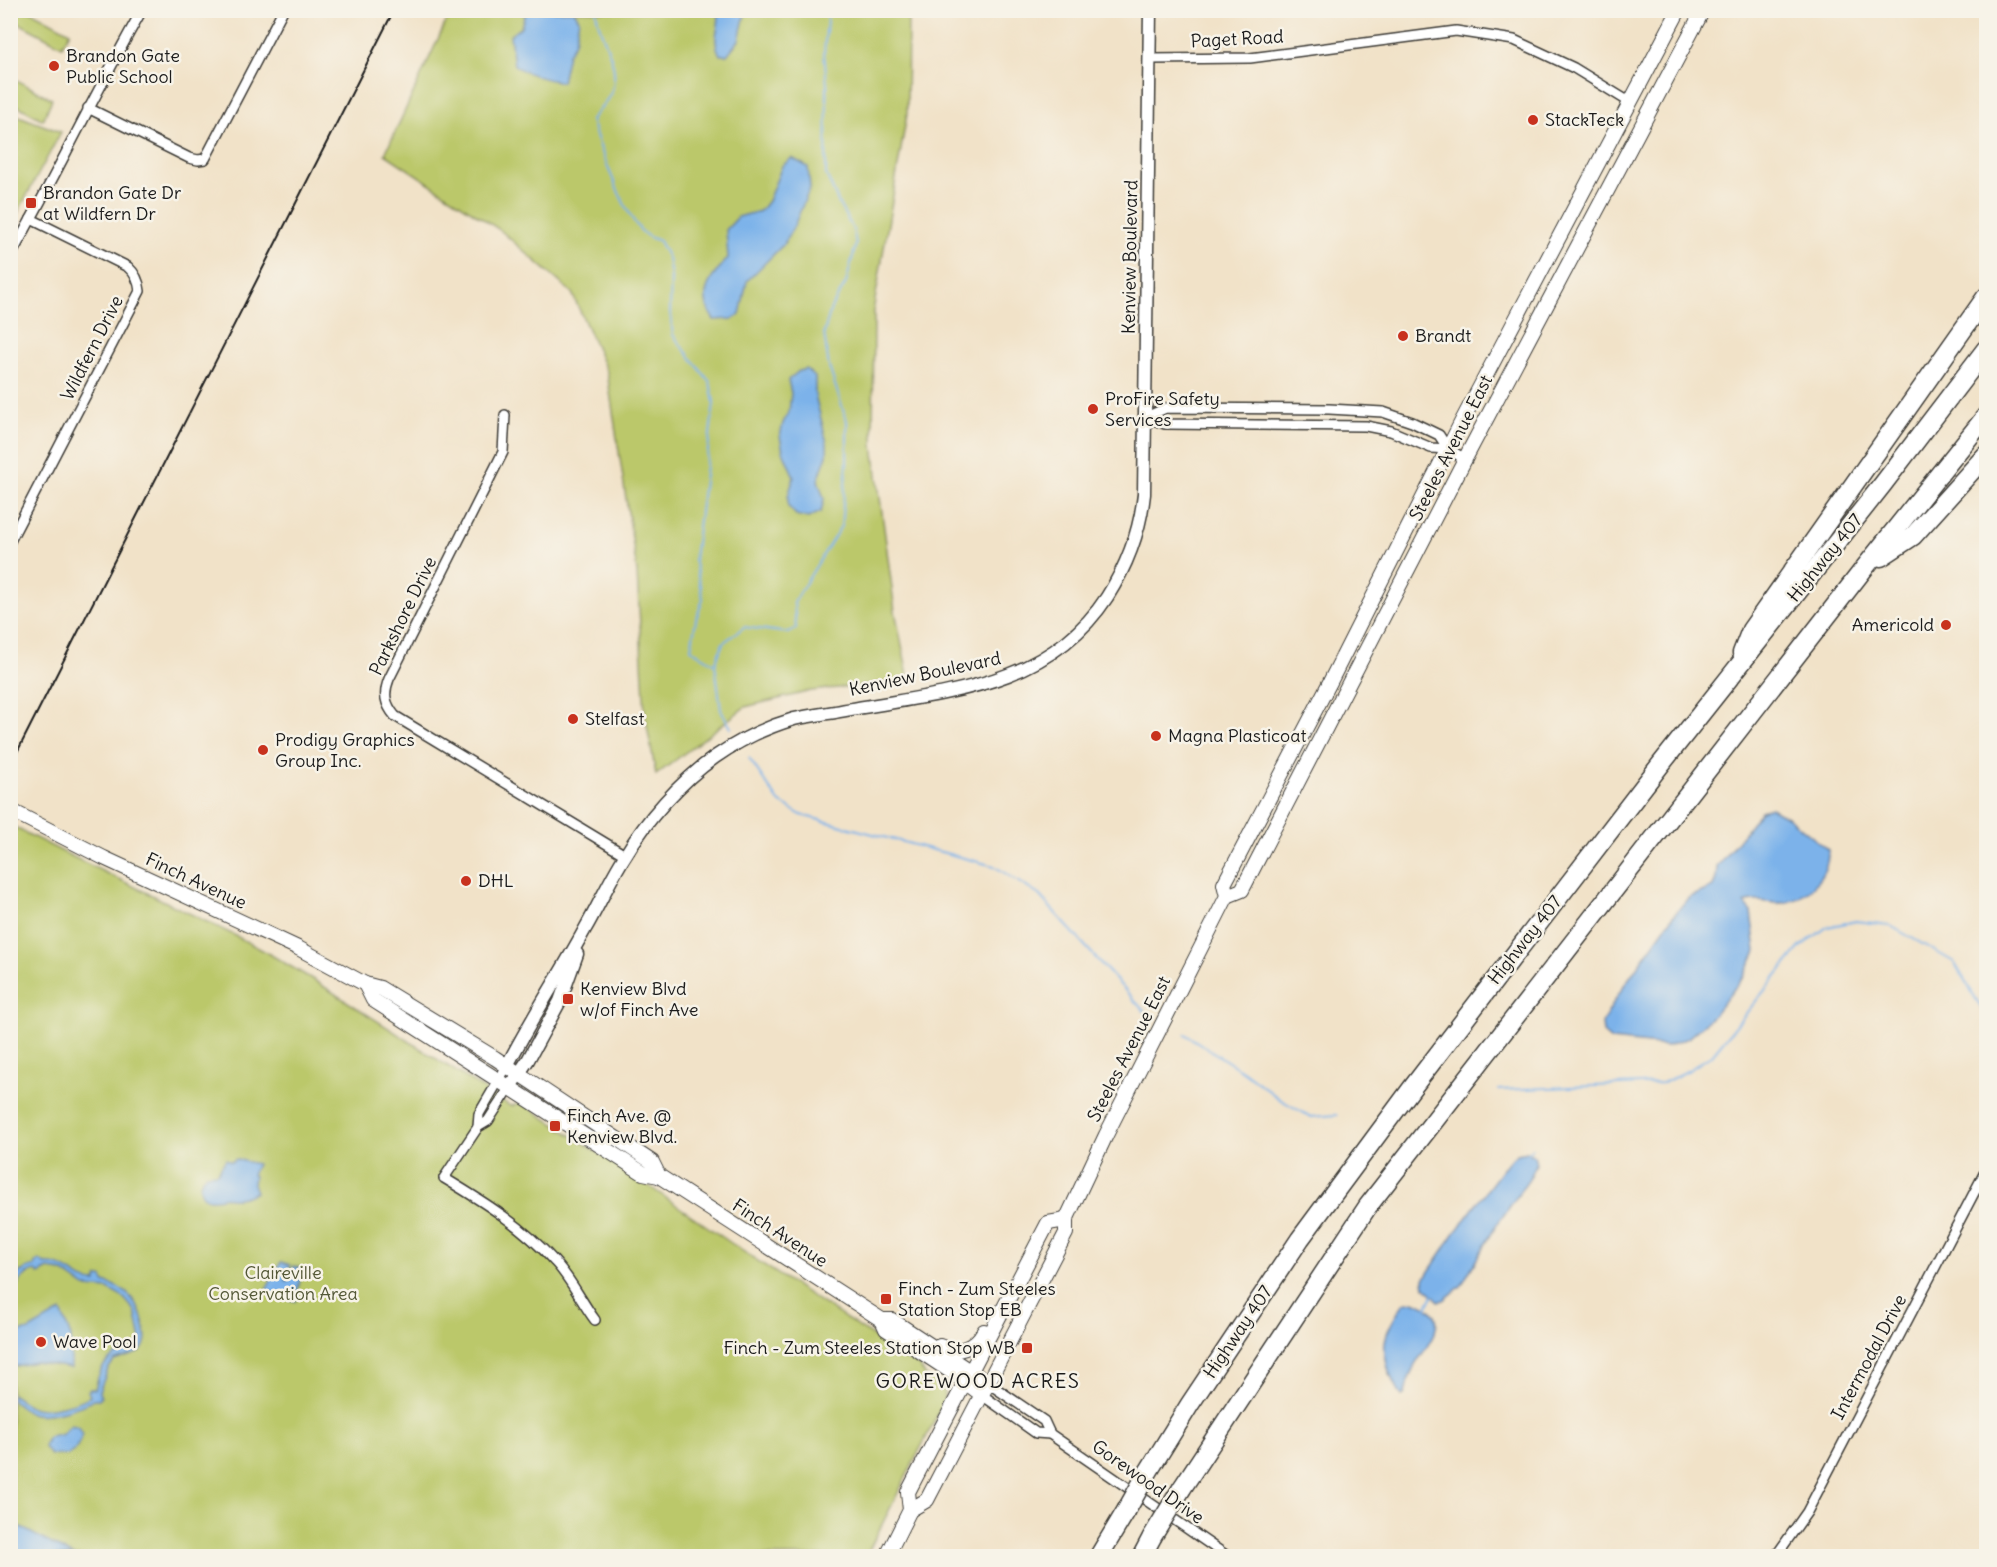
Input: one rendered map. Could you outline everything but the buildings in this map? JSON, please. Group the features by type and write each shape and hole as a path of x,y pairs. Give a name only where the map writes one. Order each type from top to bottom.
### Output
{"highway":[{"path":"1735,670 1751,630 1986,297"},
{"name":"Highway 407","path":"1099,1557 1190,1404 1300,1239 1509,960 1883,484 1986,349"},
{"name":"Highway 407","path":"1142,1557 1182,1488 1368,1206 1866,566 1986,416"},
{"path":"1866,566 1914,536 1986,455"}],"main road":[{"name":"Steeles Avenue East","path":"910,1510 927,1500 1066,1233 1066,1220 1106,1135 1227,896 1224,884 1258,823 1448,449 1678,10"},
{"name":"Steeles Avenue East","path":"1227,896 1242,890 1465,459 1703,10"},
{"name":"Finch Avenue","path":"10,810 104,858 298,948 365,984 380,988 507,1066 652,1162 659,1176"},
{"name":"Finch Avenue","path":"365,984 373,1000 643,1173 659,1176 887,1320 985,1389"},
{"name":"Steeles Avenue East","path":"887,1557 910,1510 908,1492 1005,1304 1048,1224 1066,1220"},
{"path":"887,1320 900,1322 947,1349 959,1350 977,1341 993,1313 1005,1304"}],"street":[{"path":"10,257 142,10"},
{"path":"88,108 189,158 205,159 283,10"},
{"name":"Kenview Boulevard","path":"507,1066 625,855 646,825 685,781 715,757 751,736 794,720 984,684 1037,663 1062,646 1088,623 1121,574 1135,544 1144,494 1150,10"},
{"name":"Paget Road","path":"1150,59 1250,58 1456,31 1514,40 1574,68 1631,102"},
{"name":"Wildfern Drive","path":"10,541 140,291 140,283 135,273 128,267 31,219"},
{"path":"1146,417 1166,408 1329,409 1383,412 1439,435 1448,449 1465,459"},
{"path":"1329,409 1329,426"},
{"name":"Parkshore Drive","path":"505,415 503,452 389,680 385,690 388,708 395,716 625,855"},
{"path":"1146,417 1165,424 1366,426 1391,432 1431,448 1448,449"},
{"name":"Kenview Boulevard","path":"505,1084 519,1074 560,1001 585,930"},
{"path":"507,1066 505,1084 479,1114 478,1127 444,1178 480,1199 514,1223 556,1263 595,1320"},
{"name":"Intermodal Drive","path":"1776,1557 1807,1512 1986,1170"},
{"name":"Gorewood Drive","path":"985,1389 1036,1432 1050,1434 1227,1557"},
{"name":"Gorewood Drive","path":"985,1389 1044,1421 1050,1434"}],"green space":[{"path":"10,11 31,11 70,32 62,46 15,21 11,26"},
{"path":"451,11 908,11 907,114 874,306 873,445 895,611 909,680 811,691 745,707 656,775 645,715 637,572 607,372 572,293 500,230 385,154"},
{"path":"10,72 14,73 11,77 52,99 43,120 11,102"},
{"path":"10,113 61,132 11,225"},
{"name":"Claireville Conservation Area","path":"10,825 266,952 510,1106 520,1104 528,1107 920,1367 925,1375 944,1387 944,1402 866,1556 11,1556"}],"water":[{"path":"526,11 574,11 579,19 575,42 568,54 562,82 537,76 514,65 510,35 521,27"},
{"path":"718,11 744,11 745,14 739,40 727,55 720,55 717,48"},
{"path":"792,158 808,167 810,188 794,226 783,245 747,281 740,315 733,319 714,320 706,302 706,294 711,280 728,258 726,230 738,217 760,211 768,201 782,166"},
{"path":"806,369 815,377 815,395 827,443 827,455 818,480 824,499 821,512 808,518 796,515 788,506 788,496 794,477 783,451 780,436 789,412 791,393 788,380 799,371"},
{"path":"1771,808 1789,818 1828,850 1828,859 1821,877 1808,891 1791,901 1744,903 1751,912 1756,951 1744,976 1713,1016 1688,1038 1667,1046 1611,1040 1603,1033 1602,1023 1623,987 1688,898 1713,887 1717,867 1761,811"},
{"path":"1527,1152 1534,1156 1536,1164 1530,1178 1496,1226 1461,1286 1444,1300 1439,1301 1425,1287 1424,1279 1454,1234 1508,1162 1517,1154"},
{"path":"226,1159 231,1162 236,1159 257,1164 252,1175 256,1192 238,1198 211,1199 202,1195 200,1183 202,1178 206,1174 217,1173"},
{"path":"39,1260 44,1264 60,1266 89,1281 96,1282 98,1277 102,1277 104,1282 125,1292 139,1309 146,1336 140,1352 114,1361 108,1369 99,1392 101,1397 99,1399 72,1409 45,1414 27,1412 11,1400 11,1394 29,1406 41,1409 64,1406 85,1399 90,1396 88,1391 90,1389 95,1389 98,1377 106,1363 119,1353 137,1348 141,1340 135,1311 124,1298 108,1289 85,1287 62,1271 48,1269 39,1274 36,1271 26,1275 20,1281 11,1299 15,1277 23,1270 35,1266"},
{"path":"281,1262 290,1265 285,1280 288,1281 293,1266 302,1269 296,1301 277,1296 266,1290"},
{"path":"1413,1301 1434,1314 1437,1321 1436,1330 1412,1370 1405,1394 1402,1396 1388,1368 1385,1344 1389,1328 1404,1303"},
{"name":"Wave Pool","path":"61,1311 71,1337 71,1368 35,1362 11,1367 11,1334 29,1330"},
{"path":"71,1425 79,1427 83,1435 75,1450 68,1455 50,1455 44,1447 47,1438 61,1435"},
{"path":"11,1522 74,1556 11,1556"}],"waterway":[{"path":"596,10 612,61 614,82 611,93 591,120 614,182 630,215 638,228 659,241 668,258 673,335 710,382 714,403 694,559 703,599 696,619 691,649 715,664"},
{"path":"731,728 721,710 715,664 723,643 744,627 789,633 796,629 794,602 841,526 847,463 847,421 829,367 824,333 831,308 846,283 856,244 853,229 826,174 827,86 824,52 828,10"},
{"path":"749,758 779,802 801,815 994,866 1039,895 1144,1011"},
{"path":"1499,1090 1663,1083 1712,1055 1800,947 1827,927 1856,921 1889,925 1954,962 1986,1016"},
{"path":"1185,1034 1244,1072 1281,1100 1311,1117 1337,1115"},
{"path":"1528,1154 1532,1148"},
{"path":"1426,1309 1433,1295"}],"railway":[{"path":"10,766 394,10"}],"place":[{"name":"Brandon Gate Public School","path":"54,66"},
{"name":"StackTeck","path":"1533,120"},
{"name":"Brandon Gate Dr at Wildfern Dr","path":"31,203"},
{"name":"Brandt","path":"1403,336"},
{"name":"ProFire Safety Services","path":"1093,409"},
{"name":"Americold","path":"1946,625"},
{"name":"Stelfast","path":"573,719"},
{"name":"Magna Plasticoat","path":"1156,736"},
{"name":"Prodigy Graphics Group Inc.","path":"263,750"},
{"name":"DHL","path":"466,881"},
{"name":"Kenview Blvd w/of Finch Ave","path":"568,999"},
{"name":"Finch Ave. @ Kenview Blvd.","path":"555,1126"},
{"name":"Finch - Zum Steeles Station Stop EB","path":"886,1299"},
{"name":"Wave Pool","path":"41,1342"},
{"name":"Finch - Zum Steeles Station Stop WB","path":"1027,1348"}],"district":[{"name":"GOREWOOD ACRES","path":"978,1381"}]}
